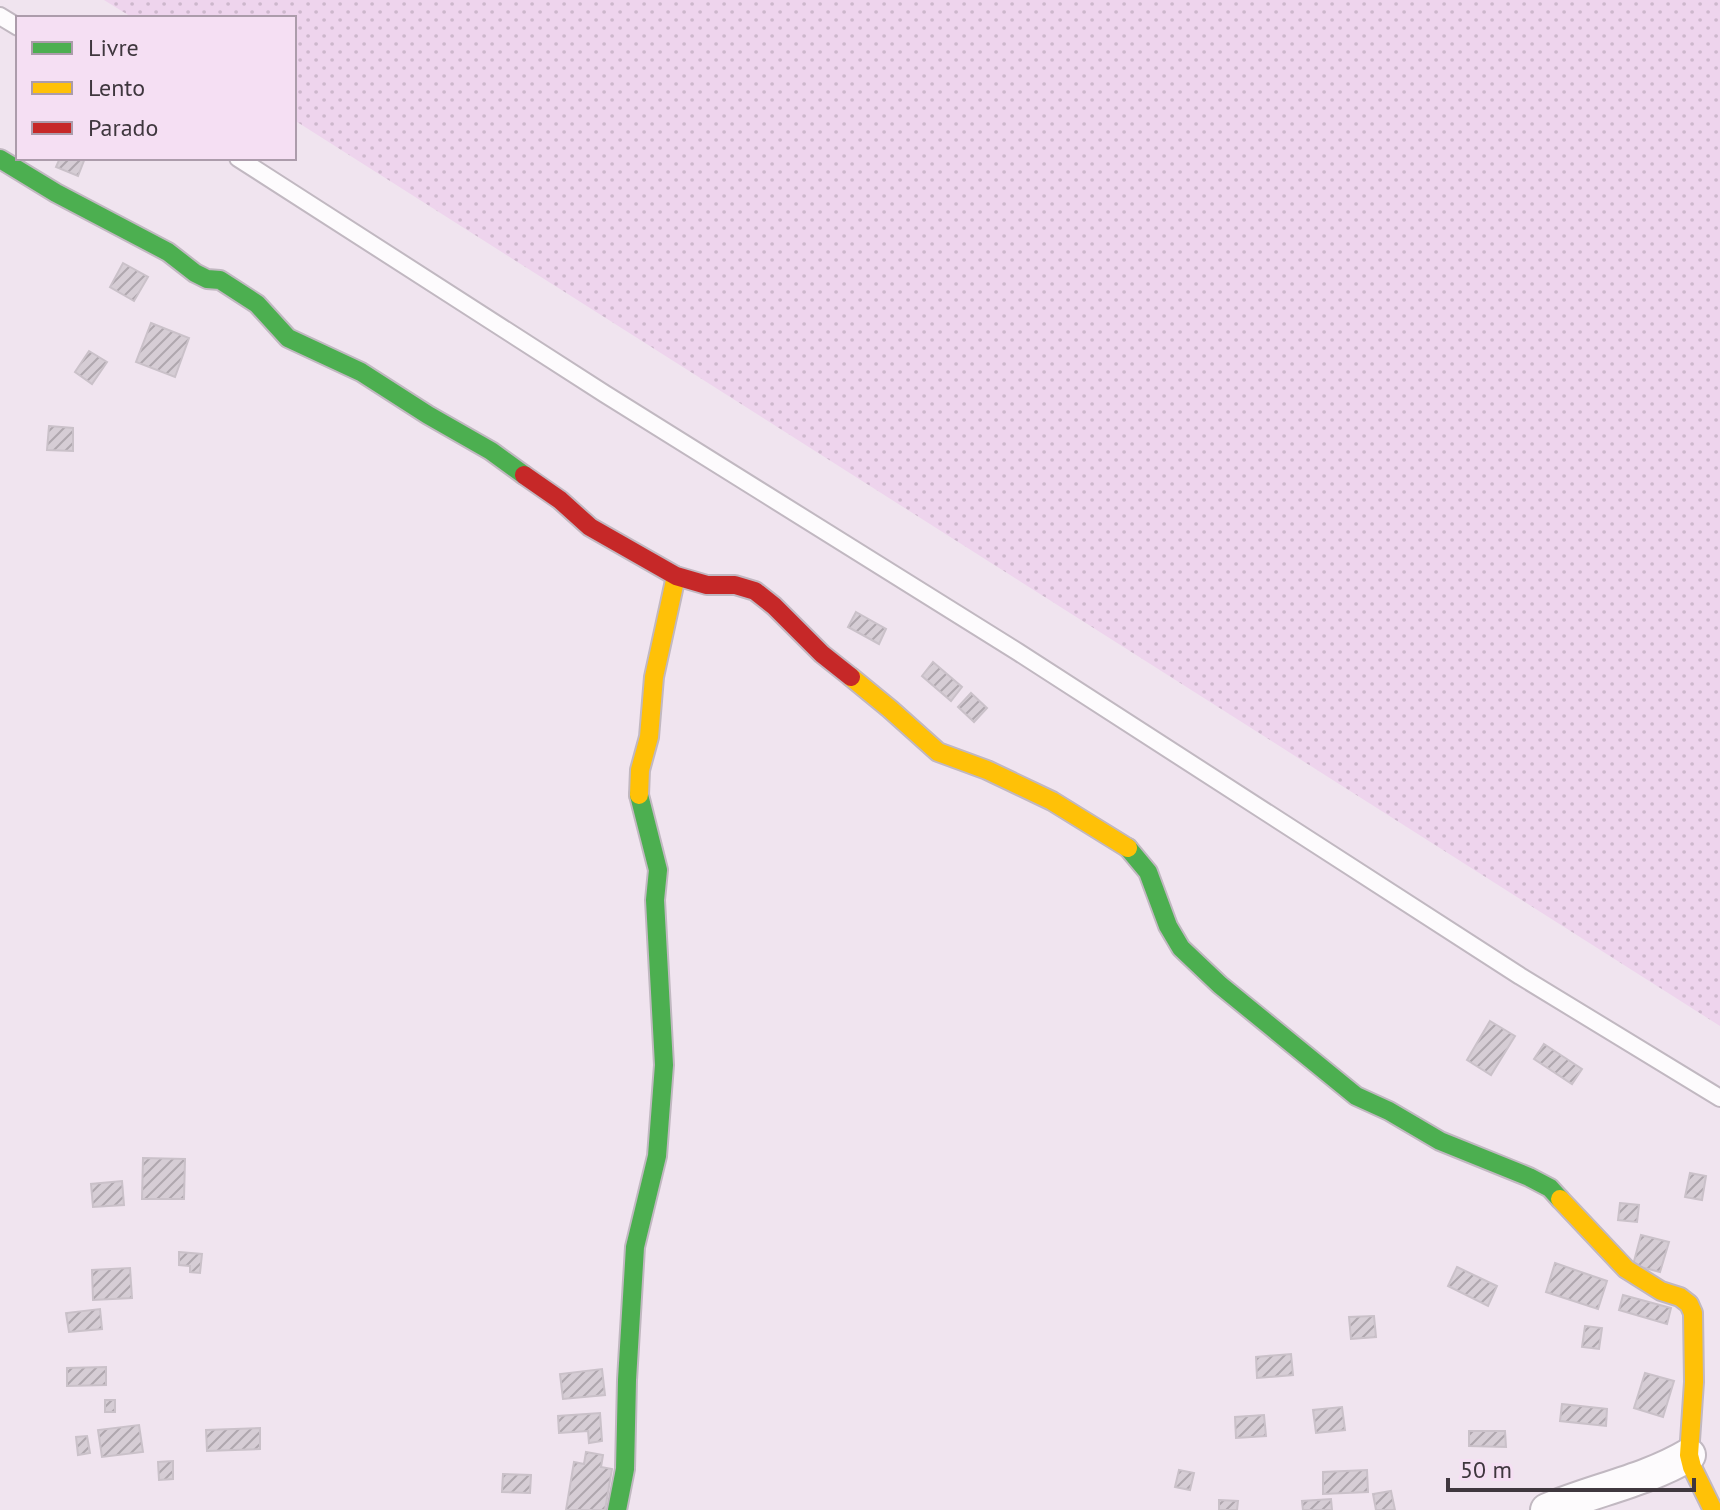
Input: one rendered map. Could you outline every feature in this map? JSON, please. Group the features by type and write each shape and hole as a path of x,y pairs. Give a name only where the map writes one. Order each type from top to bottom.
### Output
{"street":[{"path":"0,159 56,193 168,252 195,273 207,279 220,280 238,291 257,304 288,338 361,372 491,451 560,500 590,527 676,576 707,585 735,585 755,591 822,654 938,752 987,770 1052,801 1133,852 1148,872 1168,926 1181,948 1220,985 1343,1086 1440,1141 1540,1182 1562,1199 1626,1269 1689,1304 1693,1313 1694,1382 1689,1455 1713,1510"},
{"path":"617,1510 625,1469 635,1247 657,1156 664,1065 655,900 658,870 638,788 649,737 654,677 676,576"},
{"path":"1547,1510 1627,1482 1689,1455"}],"lane":[{"path":"241,160 605,394 1005,644 1520,976 1720,1098"}],"shaded area":[{"path":"104,0 1720,0 1720,1026 296,121 296,16 130,16"}],"building":[{"path":"59,160 84,160 78,176 56,167"},
{"path":"123,263 148,277 134,301 110,287"},
{"path":"151,323 189,338 175,377 136,362"},
{"path":"89,351 107,362 92,384 75,372"},
{"path":"49,426 73,428 73,451 47,450"},
{"path":"856,612 886,629 879,644 848,627"},
{"path":"933,662 962,687 951,701 922,676"},
{"path":"971,693 987,708 974,722 958,707"},
{"path":"1490,1021 1515,1036 1491,1075 1467,1060"},
{"path":"1544,1044 1582,1069 1572,1084 1534,1059"},
{"path":"143,1158 185,1159 184,1199 142,1199"},
{"path":"1690,1173 1706,1176 1702,1200 1685,1197"},
{"path":"122,1181 124,1205 93,1207 91,1184"},
{"path":"1620,1203 1639,1205 1637,1222 1618,1220"},
{"path":"1641,1235 1669,1242 1660,1272 1633,1265"},
{"path":"179,1252 202,1254 200,1273 190,1272 190,1266 179,1265"},
{"path":"1555,1263 1607,1281 1598,1309 1546,1292"},
{"path":"1457,1267 1497,1286 1488,1306 1448,1286"},
{"path":"130,1268 132,1298 93,1300 92,1270"},
{"path":"1623,1295 1671,1308 1667,1324 1619,1310"},
{"path":"100,1309 102,1329 69,1332 66,1313"},
{"path":"1374,1316 1376,1337 1351,1339 1349,1317"},
{"path":"1585,1326 1602,1328 1599,1349 1582,1347"},
{"path":"1291,1354 1293,1375 1257,1378 1256,1357"},
{"path":"106,1367 106,1385 67,1386 67,1368"},
{"path":"602,1369 605,1395 563,1399 560,1374"},
{"path":"1645,1373 1674,1381 1663,1417 1634,1408"},
{"path":"105,1400 115,1400 115,1412 105,1412"},
{"path":"1562,1404 1607,1409 1606,1426 1560,1421"},
{"path":"1342,1407 1345,1430 1316,1433 1313,1410"},
{"path":"600,1413 602,1441 589,1443 588,1431 559,1433 558,1416"},
{"path":"1264,1415 1266,1436 1236,1438 1235,1417"},
{"path":"139,1425 143,1452 102,1457 98,1430"},
{"path":"260,1428 260,1449 207,1451 206,1430"},
{"path":"1469,1431 1505,1431 1506,1447 1469,1446"},
{"path":"87,1436 90,1453 78,1455 76,1437"},
{"path":"586,1452 603,1455 601,1467 612,1469 605,1510 566,1510 574,1462 584,1464"},
{"path":"173,1461 173,1479 159,1480 158,1462"},
{"path":"1179,1470 1194,1473 1190,1490 1175,1487"},
{"path":"1367,1470 1368,1492 1323,1494 1323,1472"},
{"path":"503,1474 531,1475 530,1493 502,1492"},
{"path":"1391,1491 1395,1510 1376,1510 1373,1494"},
{"path":"1331,1499 1332,1510 1303,1510 1302,1501"},
{"path":"1219,1500 1238,1501 1237,1510 1219,1510"}],"traffic: fast":[{"path":"0,159 56,193 168,252 195,273 207,279 220,280 257,304 288,338 361,372 491,451 524,475"},
{"path":"617,1510 625,1469 635,1247 657,1156 664,1065 655,900 658,870 639,795"},
{"path":"1128,848 1148,872 1168,926 1181,948 1220,985 1356,1096 1440,1141 1529,1177 1550,1188 1560,1199"}],"traffic: slow":[{"path":"639,795 640,770 649,737 654,677 676,576"},
{"path":"851,677 938,752 987,770 1052,801 1128,848"},
{"path":"1560,1199 1626,1269 1689,1304 1693,1313 1694,1382 1689,1455 1713,1510"}],"traffic: jam":[{"path":"524,475 560,500 590,527 676,576 707,585 735,585 755,591 851,677"}]}
